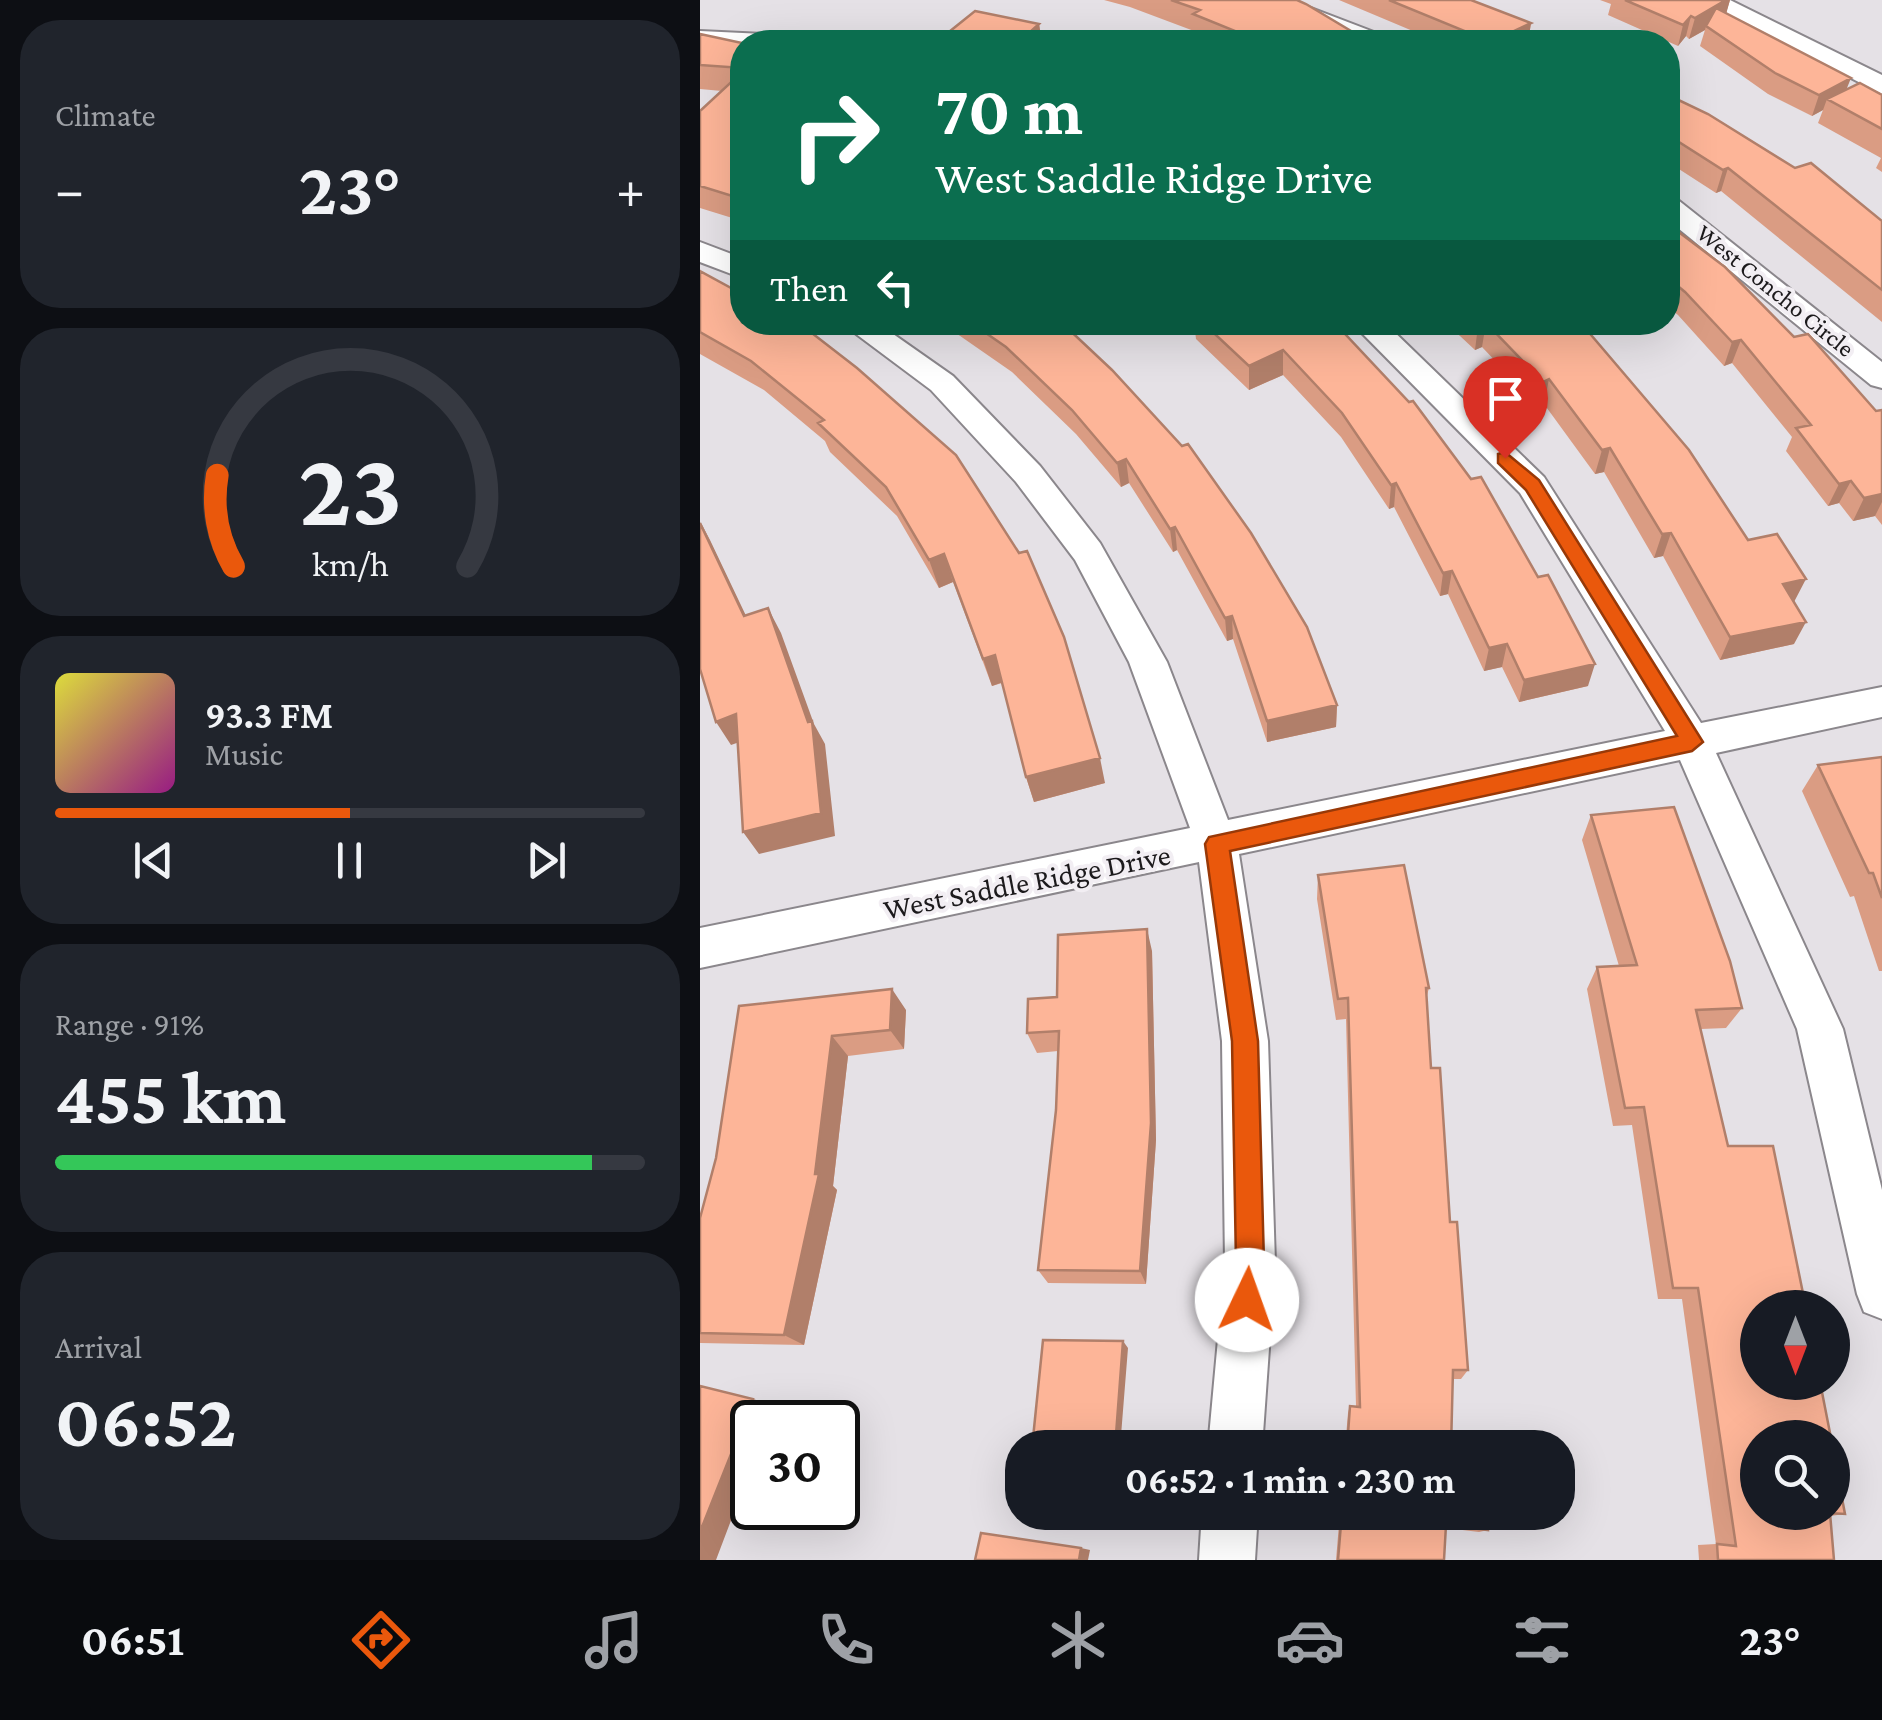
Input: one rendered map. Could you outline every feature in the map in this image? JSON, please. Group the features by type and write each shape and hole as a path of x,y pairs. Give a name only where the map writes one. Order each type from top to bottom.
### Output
{"street":[{"path":"1268,0 1347,30"},
{"path":"1712,0 1838,60 1882,86"},
{"path":"700,38 730,39"},
{"name":"West Concho Circle","path":"1680,216 1882,378"},
{"path":"700,252 730,264"},
{"path":"874,335 942,382 1028,474 1088,552 1148,662 1217,844 1245,1041 1250,1263 1237,1430"},
{"path":"1379,335 1532,485 1692,742 1820,1029 1882,1294"},
{"name":"West Saddle Ridge Drive","path":"700,948 1217,844 1882,702"},
{"path":"1226,1560 1228,1530"}],"building":[{"path":"1171,0 1297,0 1349,30 1232,30 1193,14 1200,10"},
{"path":"1389,0 1471,0 1531,23 1516,30 1462,30"},
{"path":"1625,0 1726,0 1695,18 1691,16 1683,25"},
{"path":"1716,8 1851,78 1819,95 1775,73 1706,26"},
{"path":"975,11 1039,24 1032,30 951,30"},
{"path":"700,34 730,40 730,67 700,65"},
{"path":"730,83 730,195 700,186 700,111"},
{"path":"1860,83 1882,95 1882,129 1827,99"},
{"path":"1680,101 1795,168 1811,163 1882,221 1882,290 1728,168 1723,170 1680,143"},
{"path":"1680,233 1725,267 1794,337 1808,334 1876,411 1882,410 1882,494 1864,498 1851,481 1839,484 1796,428 1811,425 1741,340 1732,342 1680,288"},
{"path":"700,271 730,287 730,335 814,335 956,455 1019,553 1027,551 1064,637 1100,758 1026,777 995,655 983,659 944,554 929,560 886,487 818,423 824,420 751,361 700,332"},
{"path":"989,335 1075,335 1182,446 1188,444 1251,533 1307,627 1337,705 1267,721 1232,616 1225,618 1175,527 1170,529 1126,459 1117,463 1072,410"},
{"path":"1216,335 1346,335 1409,402 1413,401 1471,479 1481,477 1538,577 1548,575 1595,664 1524,680 1507,644 1489,648 1452,571 1443,573 1396,483 1391,485 1342,413 1283,350 1249,366"},
{"path":"1498,335 1591,335 1689,450 1748,540 1777,534 1806,579 1783,584 1806,622 1730,637 1671,533 1662,534 1610,448 1602,450 1549,379 1543,382"},
{"path":"700,523 744,616 768,608 808,722 812,721 821,813 743,832 736,714 716,722 700,669"},
{"path":"1882,757 1882,898 1818,765"},
{"path":"1674,807 1730,961 1742,1008 1696,1010 1728,1146 1773,1146 1802,1290 1740,1290 1740,1400 1824,1400 1827,1420 1740,1420 1740,1530 1831,1530 1834,1560 1718,1560 1717,1544 1736,1546 1698,1288 1673,1288 1644,1107 1625,1108 1597,967 1637,965 1591,815"},
{"path":"1404,865 1429,988 1431,1068 1440,1068 1450,1222 1457,1222 1468,1370 1453,1370 1451,1430 1348,1430 1350,1406 1360,1407 1348,998 1338,999 1318,875"},
{"path":"1147,929 1151,1123 1140,1271 1038,1270 1056,1110 1059,1031 1027,1033 1028,999 1057,997 1058,935"},
{"path":"892,989 890,1030 832,1036 815,1174 819,1174 784,1335 700,1333 700,1218 716,1158 739,1006"},
{"path":"1043,1340 1123,1341 1116,1430 1034,1430"},
{"path":"700,1386 753,1399 730,1400 730,1457 700,1532"},
{"path":"1340,1530 1446,1530 1444,1560 1338,1560"},
{"path":"981,1533 1081,1548 1079,1560 975,1560"}],"route":[{"path":"1247,1300 1250,1263 1245,1041 1217,844 1692,742 1532,485 1505,458"}]}
